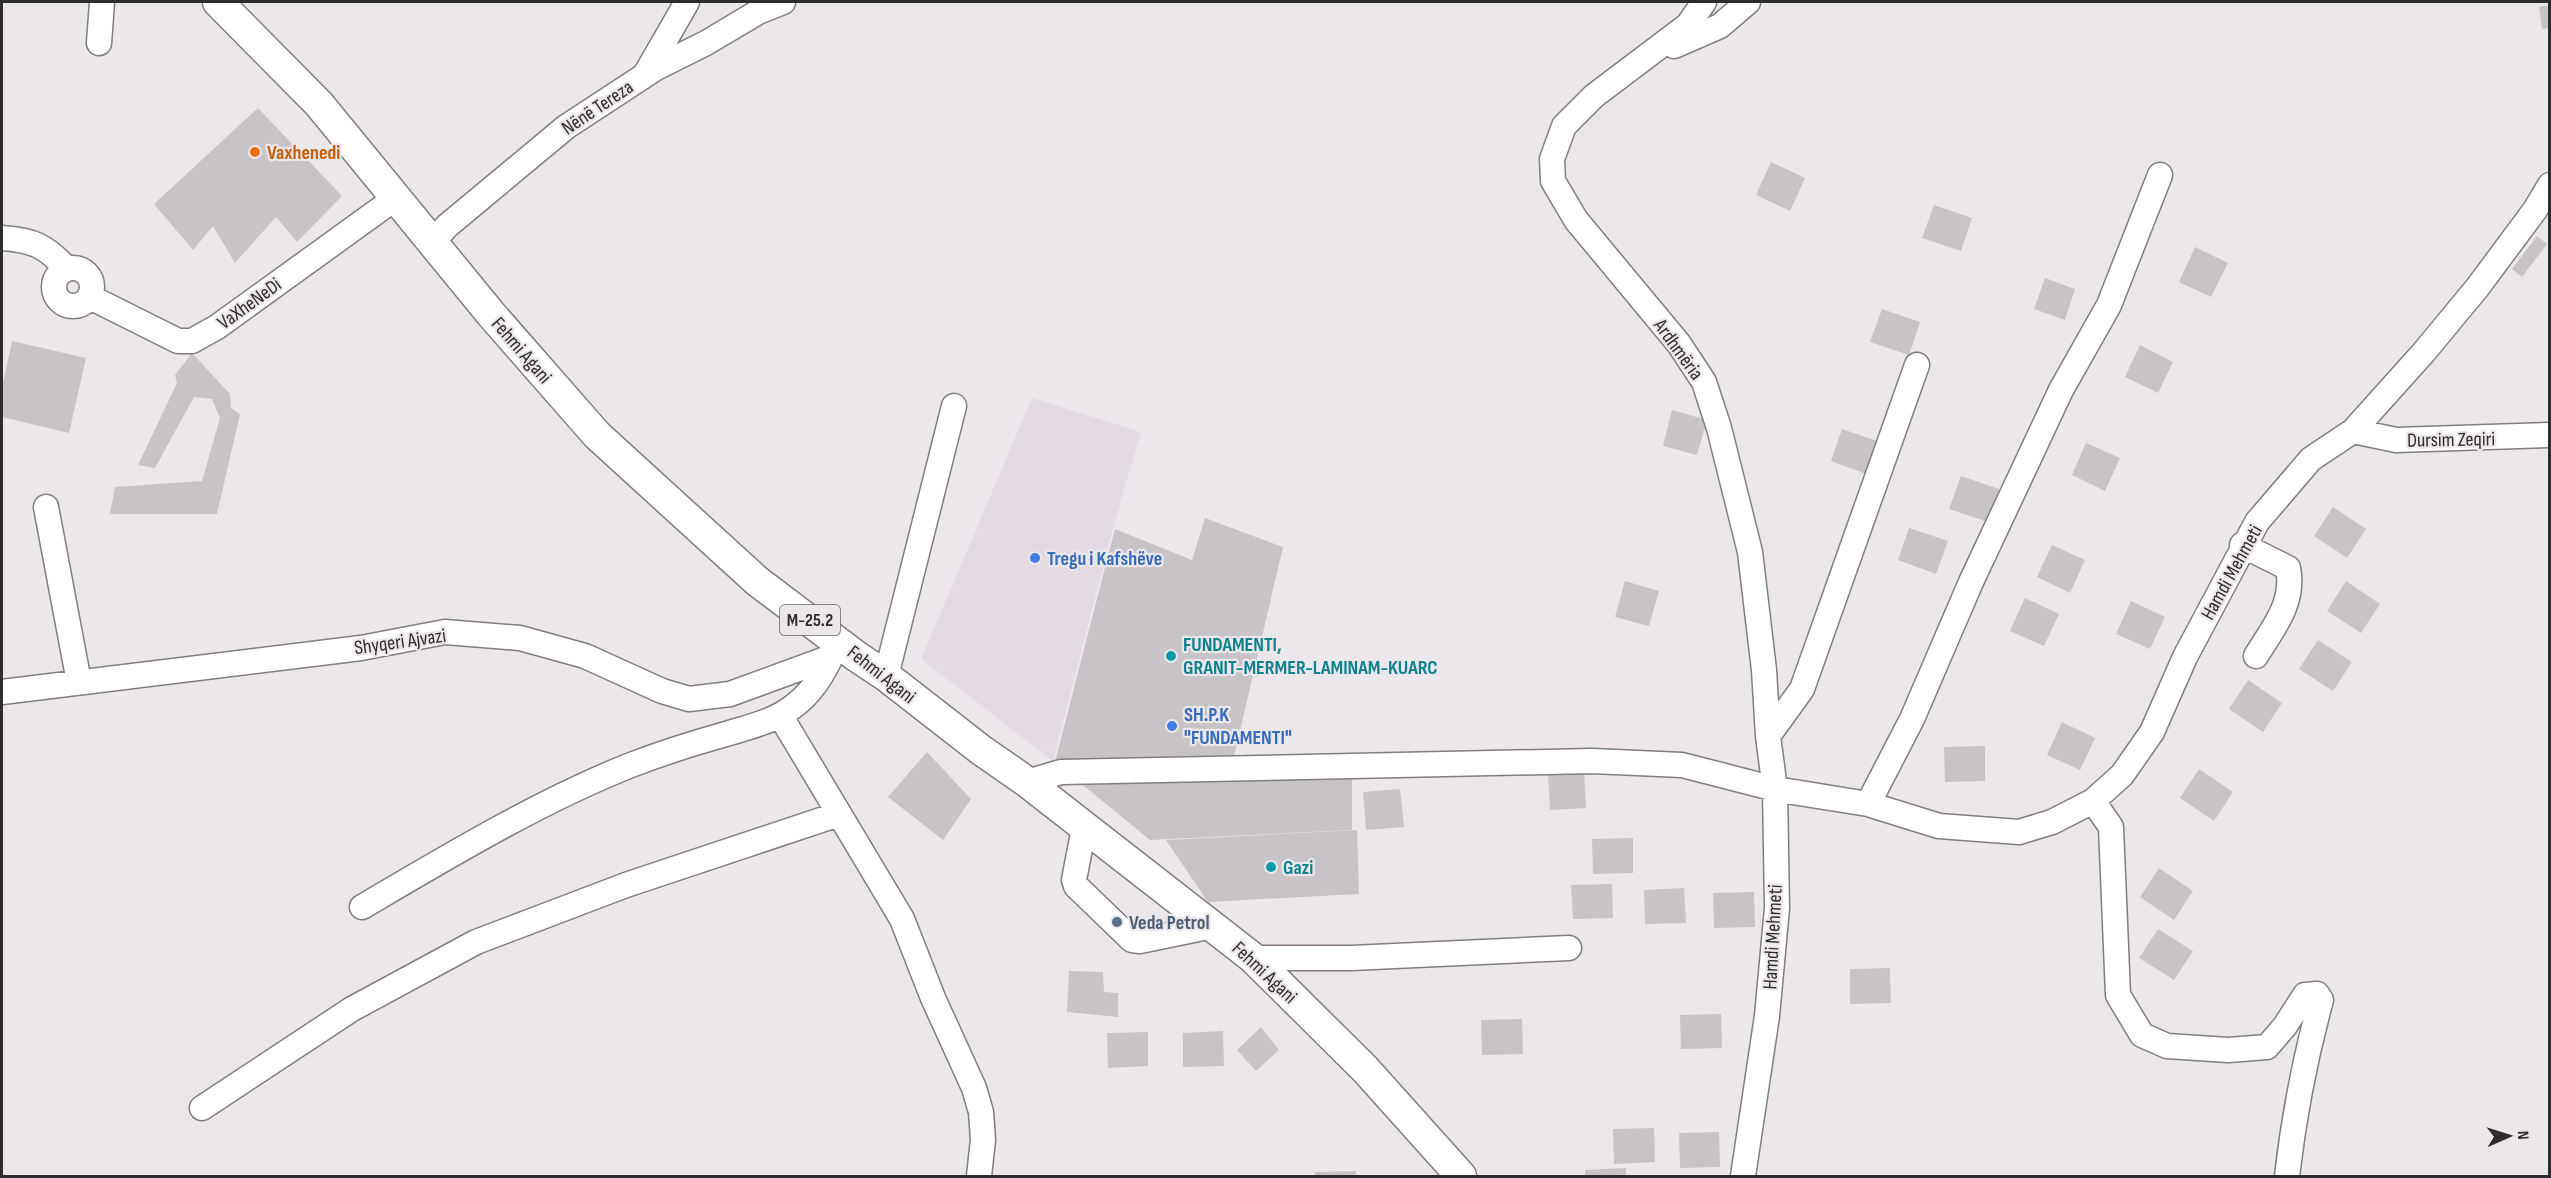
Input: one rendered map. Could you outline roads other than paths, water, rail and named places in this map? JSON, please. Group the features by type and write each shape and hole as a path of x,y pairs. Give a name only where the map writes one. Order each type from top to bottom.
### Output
{"main road":[{"name":"Fehmi Agani","path":"218,2 319,104 491,314 597,435 837,651 856,657 886,676 981,750 1027,782 1253,958 1365,1069 1461,1176"}],"street":[{"path":"99,43 102,2"},
{"path":"645,75 687,2"},
{"name":"Nënë Tereza","path":"432,243 447,226 566,127 645,75 758,12 783,2"},
{"name":"Ardhmëria","path":"1704,2 1688,25 1594,96 1564,126 1552,159 1553,181 1576,220 1679,344 1704,382 1719,428 1750,552 1775,789"},
{"path":"1639,62 1720,26 1748,2"},
{"path":"1868,804 1912,719 1971,582 2061,390 2109,305 2160,176"},
{"name":"Hamdi Mehmeti","path":"1743,1176 1767,1016 1777,908 1775,789 1868,804 1939,826 2019,832 2052,822 2093,801 2122,775 2152,732 2185,657 2242,545 2257,522 2311,459 2354,431 2424,352 2477,288 2535,210 2550,185"},
{"name":"VaXheNeDi","path":"2,238 38,244 51,252 67,269 77,268 88,276 92,288 90,297 124,312 165,336 178,341 192,341 217,327 397,197"},
{"path":"1768,736 1802,689 1917,365"},
{"path":"886,676 954,406"},
{"name":"Dursim Zeqiri","path":"2354,431 2396,440 2550,435"},
{"path":"46,507 79,682"},
{"path":"2242,545 2288,568 2292,584 2285,609 2256,656"},
{"name":"Shyqeri Ajvazi","path":"2,692 361,648 445,632 520,638 585,656 662,691 689,699 730,694 837,651"},
{"path":"362,907 441,860 582,786 632,764 750,727 780,715 810,693 837,651"},
{"path":"780,715 902,920 933,998 974,1088 981,1113 983,1140 979,1176"},
{"path":"1027,782 1061,772 1592,761 1682,765 1775,789"},
{"path":"2093,801 2111,827 2118,994 2142,1035 2167,1046 2228,1050 2267,1047 2285,1026 2305,995 2317,994 2321,1000 2307,1050 2287,1176"},
{"path":"202,1108 352,1009 476,942 626,885 839,814"},
{"path":"1084,828 1074,880 1076,886 1132,940 1140,941 1213,926"},
{"path":"1253,958 1351,958 1569,948"}],"place":[{"name":"Vaxhenedi","path":"255,152"},
{"name":"Tregu i Kafshëve","path":"1035,558"},
{"name":"FUNDAMENTI, GRANIT-MERMER-LAMINAM-KUARC","path":"1171,656"},
{"name":"SH.P.K \"FUNDAMENTI\"","path":"1172,726"},
{"name":"Gazi","path":"1271,867"},
{"name":"Veda Petrol","path":"1117,922"}]}
